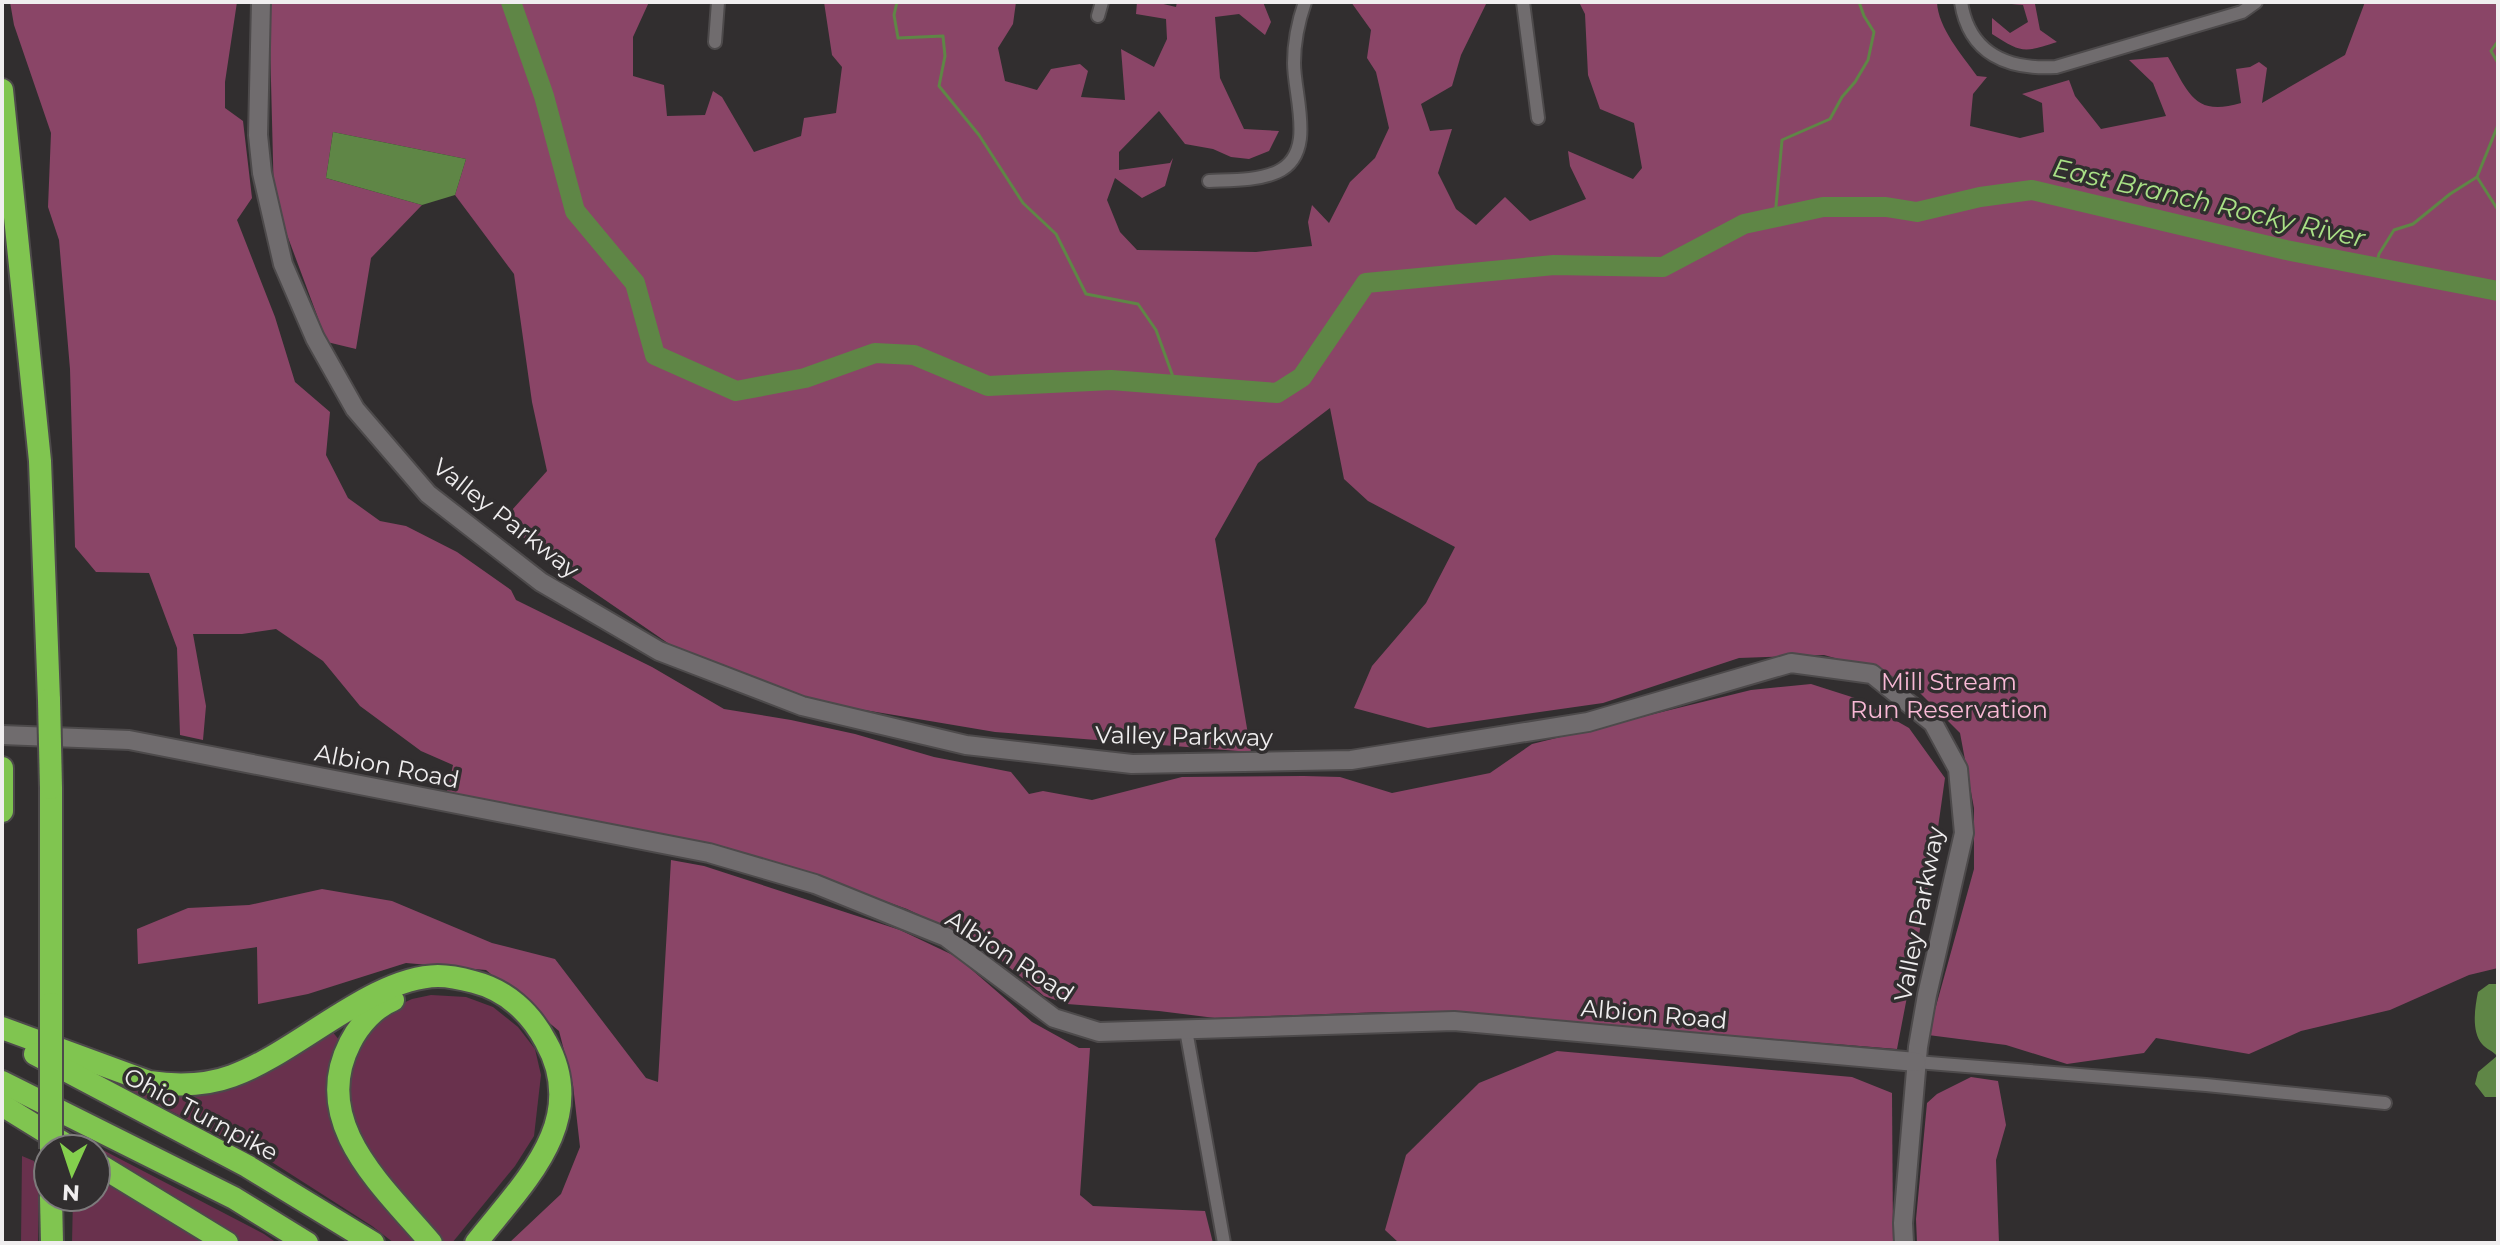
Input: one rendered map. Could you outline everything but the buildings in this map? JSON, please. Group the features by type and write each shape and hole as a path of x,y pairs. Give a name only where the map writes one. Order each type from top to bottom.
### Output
{"highway":[{"path":"2,90 40,461 51,788 51,1133"},
{"path":"2,768 2,811"},
{"path":"2,1028 149,1082 173,1086 200,1084 232,1076 263,1063 366,1001 414,980 437,976 484,985 506,996 535,1020 554,1056 560,1085 559,1114 550,1143 522,1189 475,1236"},
{"path":"431,1243 353,1146 341,1119 337,1100 340,1068 356,1031 385,1003 432,988 477,993 496,1002 522,1022 537,1041 546,1064 548,1102 537,1145 475,1236"},
{"name":"Ohio Turnpike","path":"2,1036 247,1166 373,1243"},
{"path":"2,1082 234,1198 307,1243"},
{"path":"2,1105 47,1133"},
{"path":"112,1173 227,1243"},
{"path":"51,1213 52,1243"}],"street":[{"name":"Valley Parkway","path":"261,2 258,135 262,173 283,264 315,338 355,409 428,494 541,582 659,651 802,706 966,745 1132,764 1351,760 1588,722 1791,663 1872,674 1933,723 1958,769 1964,833 1927,995 1916,1062 1904,1243"},
{"path":"715,42 718,2"},
{"path":"1098,16 1102,2"},
{"path":"1209,181 1261,177 1279,172 1295,158 1301,140 1294,63 1297,24 1305,2"},
{"path":"1523,2 1538,118"},
{"path":"1961,2 1963,16 1978,42 2001,61 2027,68 2056,67 2242,12 2256,2"},
{"name":"Albion Road","path":"2,735 129,740 709,853 815,884 946,937 1054,1018 1099,1032 1454,1021 1916,1062"},
{"path":"1186,1030 1224,1243"},
{"path":"1916,1062 2385,1103"}],"shaded area":[{"path":"333,132 466,159 455,195 422,205 326,178"},
{"path":"2489,984 2498,984 2498,1097 2485,1097 2475,1084 2478,1072 2497,1056 2482,1044 2475,1026 2478,992"},
{"path":"431,995 466,997 493,1007 518,1027 535,1049 541,1075 534,1136 515,1166 452,1243 444,1243 377,1170 347,1121 349,1057 386,1011 412,999"},
{"path":"331,1030 340,1041 332,1086 332,1111 346,1155 423,1243 394,1243 267,1159 114,1083 116,1077 166,1091"},
{"path":"112,1155 277,1243 237,1243 112,1166"},
{"path":"22,1156 32,1160 32,1213 38,1213 38,1243 21,1243"},
{"path":"112,1184 210,1243 72,1243 73,1213 112,1213"}],"green space":[{"path":"10,2 237,2 225,82 225,108 243,121 252,198 237,220 275,317 295,382 330,412 326,455 348,498 380,521 406,526 457,552 511,590 516,600 652,667 724,709 855,734 934,757 1011,772 1029,794 1043,791 1092,800 1182,777 1340,777 1392,793 1490,773 1532,744 1751,690 1811,684 1858,699 1909,728 1945,778 1934,856 1897,1049 1464,1014 1383,1012 1215,1018 1067,1004 1044,996 985,947 907,909 820,878 447,792 453,765 421,751 360,706 323,661 276,629 242,634 193,634 206,706 203,740 180,735 177,648 149,573 96,572 75,547 70,369 59,240 48,207 51,133 14,25"},
{"name":"Mill Stream Run Reservation","path":"269,2 649,2 633,37 633,76 664,85 667,116 705,115 713,91 722,97 754,152 801,136 804,118 836,113 842,67 832,55 824,2 1016,2 1013,24 998,48 1005,81 1037,90 1051,69 1080,64 1088,71 1081,97 1125,100 1121,49 1154,67 1167,39 1166,19 1136,14 1137,2 1176,7 1177,2 1263,2 1271,22 1265,35 1239,14 1215,17 1220,78 1244,129 1279,131 1269,151 1249,159 1185,144 1159,111 1119,152 1119,170 1170,163 1173,158 1165,186 1142,198 1115,178 1107,200 1120,232 1137,250 1256,252 1312,246 1308,222 1312,205 1329,223 1350,182 1375,158 1389,128 1376,72 1367,58 1371,30 1351,2 1487,2 1461,55 1452,86 1421,104 1430,131 1452,129 1438,173 1456,209 1476,225 1505,197 1530,221 1586,199 1570,166 1568,151 1633,179 1642,168 1634,123 1600,109 1588,75 1585,14 1579,2 1937,2 1938,12 1952,41 1977,76 1987,77 1973,94 1970,126 2020,138 2044,132 2042,103 2022,94 2069,80 2075,96 2101,129 2166,116 2153,83 2129,60 2168,57 2195,99 2213,107 2241,103 2236,69 2259,62 2267,68 2262,103 2345,55 2365,2 2498,2 2498,968 2469,975 2390,1010 2301,1031 2249,1054 2156,1038 2144,1053 2067,1064 2006,1045 1928,1035 1974,869 1974,808 1960,733 1917,690 1860,665 1824,655 1739,658 1603,703 1428,728 1354,708 1372,666 1426,603 1455,547 1368,501 1344,479 1330,408 1258,463 1215,539 1251,752 995,732 817,702 678,650 557,567 503,520 547,471 532,402 514,274 455,195 466,159 333,132 326,178 422,205 371,258 356,349 327,342 274,200"},
{"path":"1989,2 2047,2 2035,4 2040,30 2057,42 2023,49 2002,40 1992,34 1992,18 2010,33 2028,22 2023,5"},
{"path":"671,860 704,866 900,930 957,957 1032,1022 1079,1048 1090,1048 1080,1195 1093,1206 1205,1211 1213,1243 509,1243 561,1194 580,1147 573,1085 559,1031 486,970 406,963 308,994 258,1004 257,947 138,964 137,929 188,908 249,905 322,889 392,901 492,943 555,959 646,1078 658,1082"},
{"path":"1557,1051 1852,1077 1892,1093 1893,1243 1399,1243 1385,1230 1406,1155 1479,1083"},
{"path":"1971,1077 1998,1081 2006,1125 1996,1160 1999,1243 1917,1243 1916,1219 1927,1103 1937,1094"}],"waterway":[{"name":"East Branch Rocky River","path":"511,2 544,96 575,211 635,283 655,355 736,391 805,378 875,353 914,355 988,386 1111,380 1277,393 1302,377 1366,283 1554,265 1663,267 1744,224 1823,207 1886,207 1917,212 1980,197 2032,190 2286,250 2498,291"},
{"path":"897,2 894,15 898,38 943,36 945,56 939,86 979,135 1023,203 1056,234 1086,294 1138,304 1156,330 1176,385"},
{"path":"1775,217 1782,140 1830,119 1868,60 1874,32 1859,2"},
{"path":"2489,2 2498,3"},
{"path":"2498,41 2491,51 2498,63"},
{"path":"2477,177 2498,125"},
{"path":"2376,267 2379,254 2394,230 2413,224 2477,177 2498,210"}]}
